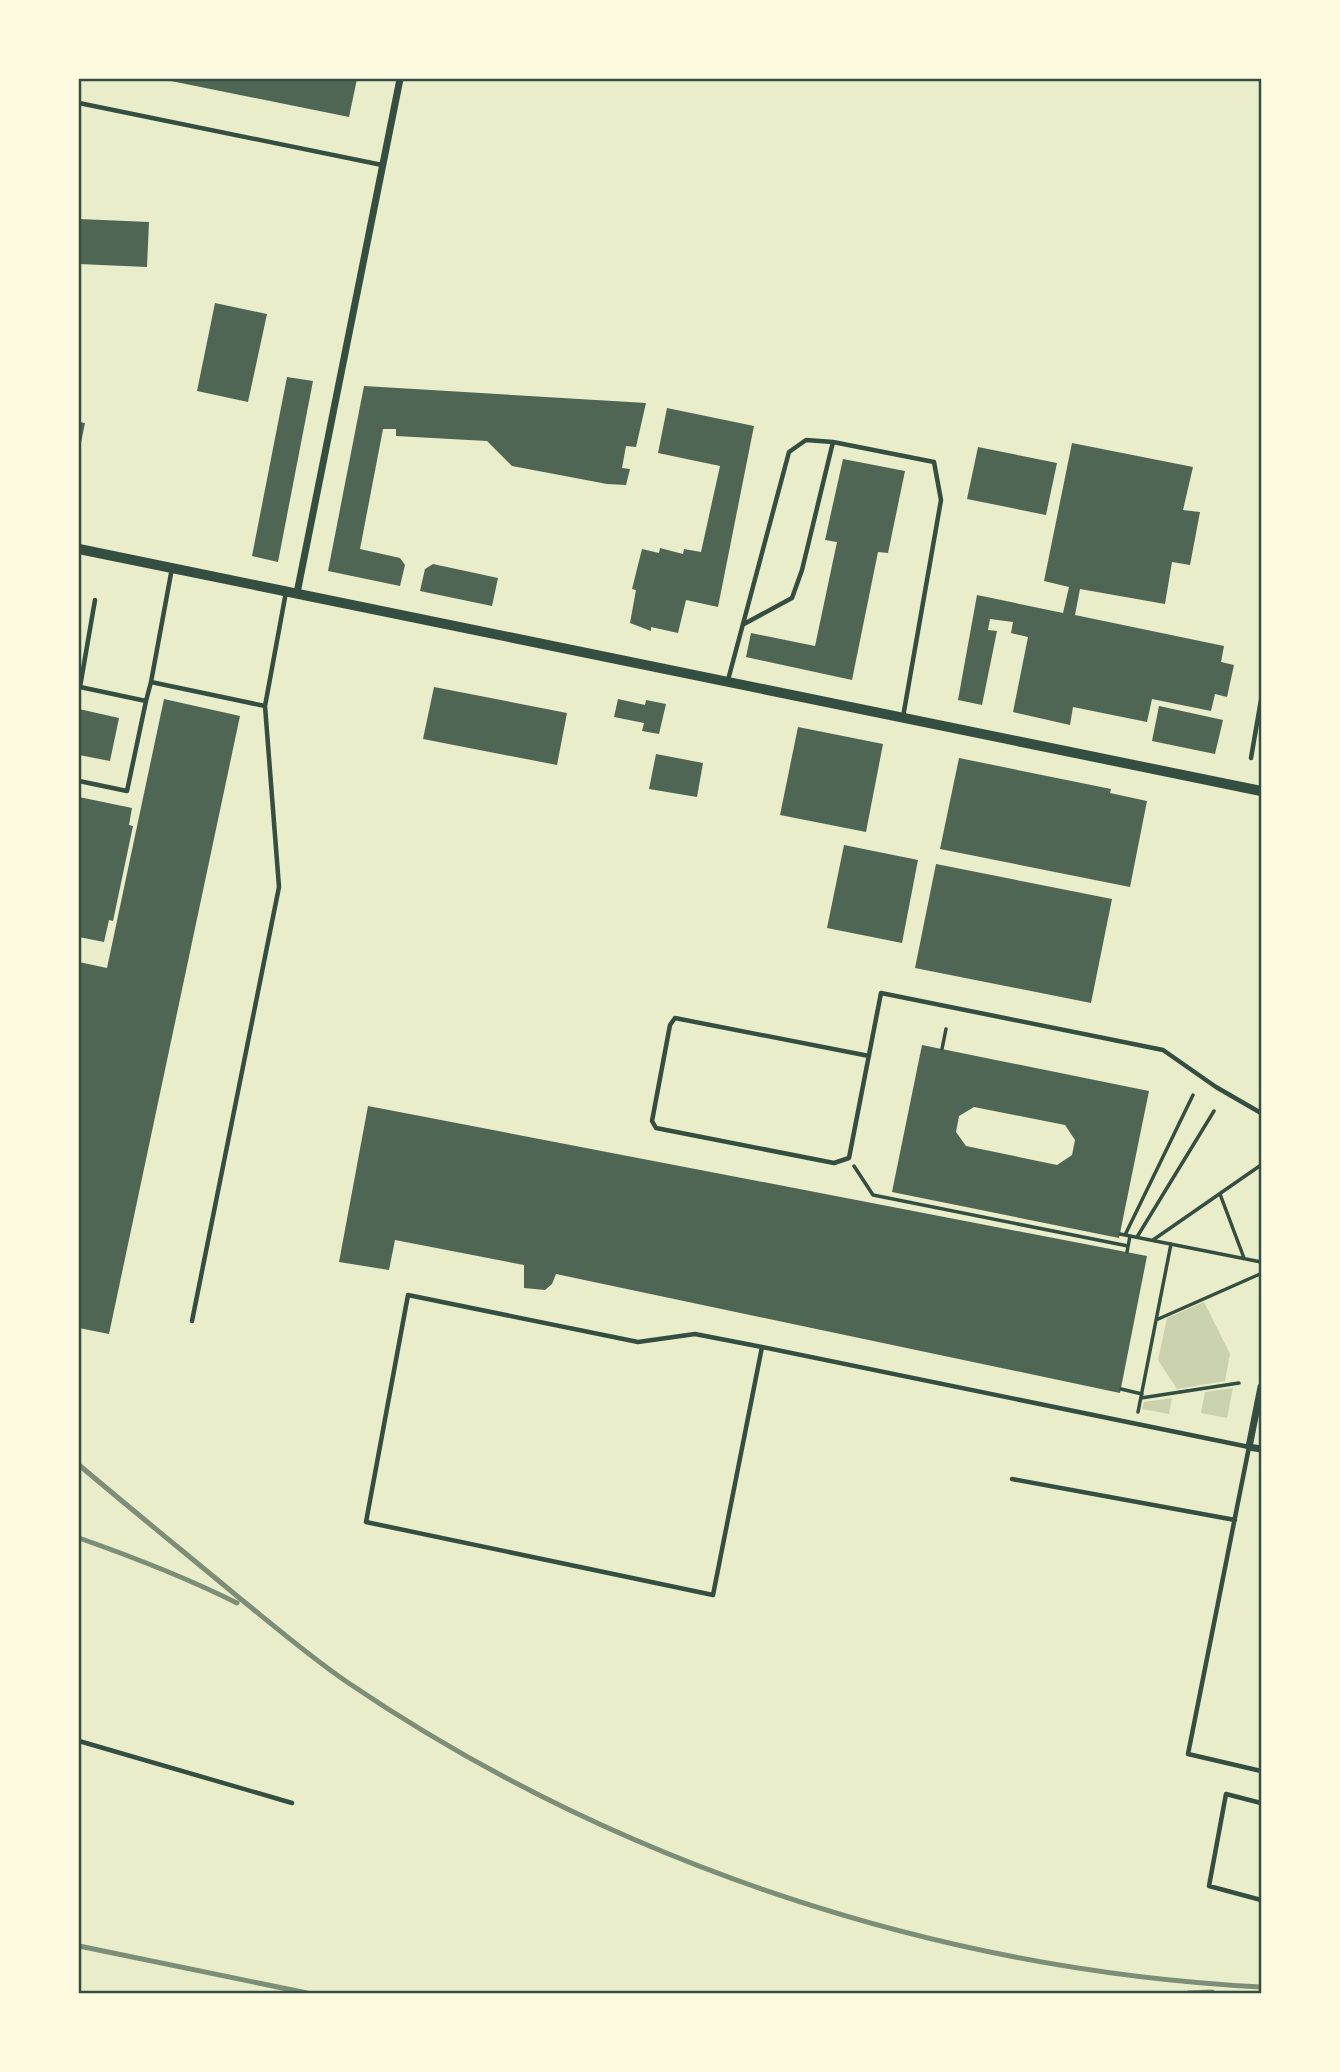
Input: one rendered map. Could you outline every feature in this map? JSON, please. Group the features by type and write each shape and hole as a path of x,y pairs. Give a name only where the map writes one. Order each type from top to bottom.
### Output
{"street":[{"path":"292,592 400,79"},
{"path":"79,549 1261,791"},
{"path":"1261,1387 1249,1447 1261,1449"}],"lane":[{"path":"79,103 383,166"},
{"path":"727,682 789,452 806,440 833,442 934,462 940,500 902,718"},
{"path":"743,624 792,598 802,570 833,442"},
{"path":"79,781 127,791 172,568"},
{"path":"192,1321 279,887 265,706 292,592"},
{"path":"95,600 80,687 146,701"},
{"path":"151,682 265,706"},
{"path":"1251,758 1261,700"},
{"path":"869,1056 675,1018 670,1025 652,1121 656,1128 834,1163 849,1158 869,1056 881,993 1163,1051 1261,1113"},
{"path":"762,1348 713,1595 366,1522 408,1295 638,1342 695,1334 1249,1447 1188,1754 1261,1771"},
{"path":"1013,1479 1235,1520"},
{"path":"79,1741 292,1802"},
{"path":"1261,1803 1226,1794 1209,1886 1261,1900"}],"path":[{"path":"942,1049 946,1029"},
{"path":"849,1158 873,1195 1127,1249 1128,1235 1193,1095"},
{"path":"1137,1237 1214,1111"},
{"path":"1153,1240 1261,1165"},
{"path":"1220,1194 1244,1259"},
{"path":"1119,1234 1261,1262"},
{"path":"1138,1412 1171,1244"},
{"path":"1156,1320 1260,1274"},
{"path":"1121,1389 1142,1396 1239,1383"}],"green space":[{"path":"1204,1302 1230,1354 1225,1381 1177,1389 1158,1360 1167,1318"},
{"path":"1233,1388 1227,1418 1201,1413 1205,1392"},
{"path":"1172,1398 1169,1414 1142,1409 1144,1402"}],"building":[{"path":"161,79 357,79 349,117"},
{"path":"79,219 149,222 147,267 79,264"},
{"path":"215,303 267,314 248,402 197,391"},
{"path":"287,377 313,381 278,562 252,556"},
{"path":"364,386 646,403 636,447 626,446 622,468 630,469 626,485 607,484 512,466 487,441 396,436 396,429 383,429 360,549 400,558 405,565 400,586 328,571"},
{"path":"667,408 754,426 718,607 686,600 678,633 651,627 651,631 630,623 636,590 632,589 642,549 659,553 660,548 683,554 684,549 701,552 720,466 658,453"},
{"path":"79,422 85,423 80,448 79,447"},
{"path":"1072,443 1193,467 1183,510 1200,512 1190,565 1172,562 1165,604 1080,589 1075,615 1224,646 1221,662 1234,665 1227,697 1215,694 1211,711 1152,699 1147,722 1073,707 1070,725 1013,712 1028,637 1011,633 1013,622 990,619 988,630 997,631 982,705 958,700 977,595 1063,613 1069,587 1044,581"},
{"path":"978,447 1057,463 1046,515 967,499"},
{"path":"843,459 905,471 888,553 878,552 852,680 746,657 751,633 815,646 837,542 825,540"},
{"path":"433,564 498,578 492,606 420,591 425,569"},
{"path":"434,687 567,713 557,765 423,739"},
{"path":"164,699 240,716 109,1334 79,1328 79,962 107,968"},
{"path":"618,699 645,705 646,700 666,704 659,734 642,731 644,723 614,717"},
{"path":"1159,706 1223,720 1215,754 1152,741"},
{"path":"79,709 119,718 110,761 79,755"},
{"path":"798,727 883,744 866,832 780,815"},
{"path":"656,754 703,763 697,797 649,789"},
{"path":"959,758 1111,789 1110,793 1147,801 1130,887 940,849"},
{"path":"79,797 132,808 129,825 133,826 113,921 109,920 104,942 79,937"},
{"path":"844,845 918,860 902,943 827,928"},
{"path":"936,864 1112,899 1091,1003 915,968"},
{"path":"922,1045 1149,1091 1119,1238 892,1192","holes":["974,1107 1065,1125 1075,1140 1072,1155 1057,1165 966,1146 956,1132 959,1116"]},
{"path":"368,1106 1147,1256 1120,1393 556,1274 552,1284 545,1290 524,1288 524,1265 395,1240 389,1270 339,1262"}],"railway":[{"path":"79,1465 278,1629 347,1682 450,1747 557,1804 669,1854 783,1896 901,1931 1020,1958 1140,1976 1261,1987"},
{"path":"79,1538 159,1568 237,1603"},
{"path":"79,1946 307,1993"},
{"path":"1188,1993 1212,1992"}]}
